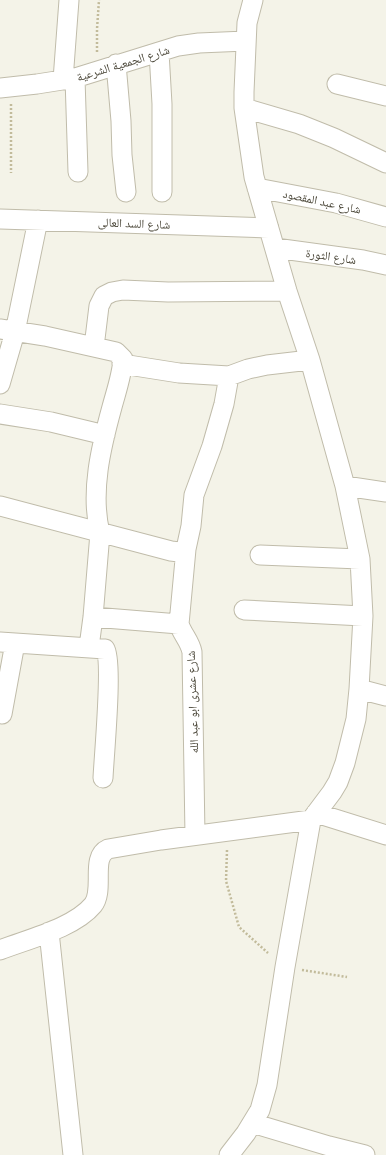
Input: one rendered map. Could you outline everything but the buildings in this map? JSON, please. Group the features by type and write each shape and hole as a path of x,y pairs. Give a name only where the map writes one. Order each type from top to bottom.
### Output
{"street":[{"path":"69,0 69,79 78,172"},
{"path":"229,1155 260,1110 267,1085 284,967 314,817 338,782 345,763 356,719 363,616 360,559 345,486 310,360 287,291 254,177 244,108 247,23 253,0"},
{"name":"شارع الجمعية الشرعية","path":"5,87 69,79 178,46 199,43 246,41"},
{"path":"159,52 162,104 162,192"},
{"path":"116,64 126,192"},
{"path":"337,84 386,96"},
{"path":"244,108 299,124 334,138 386,163"},
{"name":"شارع عبد المقصود","path":"257,188 336,203 386,216"},
{"name":"شارع السد العالى","path":"0,219 269,228"},
{"path":"0,384 8,330 38,220"},
{"name":"شارع الثورة","path":"275,248 363,260 386,265"},
{"path":"94,347 99,306 104,296 112,292 123,290 168,292 287,291"},
{"path":"8,330 45,336 116,352 123,359 105,435 97,479 96,520 100,532 93,618 89,647"},
{"path":"122,364 179,373 229,376 248,369 267,365 310,360"},
{"path":"93,618 179,624 186,549 191,526 194,495 212,446 224,404 229,376"},
{"path":"0,414 51,422 105,435"},
{"path":"345,486 386,492"},
{"path":"0,506 171,551 179,552 186,549"},
{"path":"260,555 360,559"},
{"path":"244,610 363,616"},
{"name":"شارع عشرى ابو عبد الله","path":"179,624 180,629 191,645 192,652 195,835"},
{"path":"2,714 8,643 105,649 108,655 108,691 103,778"},
{"path":"359,689 386,696"},
{"path":"0,950 49,932 72,921 93,905 98,893 100,856 103,851 128,845 314,817 386,835"},
{"path":"49,932 73,1155"},
{"path":"252,1123 365,1155"}],"path":[{"path":"98,70 97,29 99,0"},
{"path":"5,87 11,173"},
{"path":"228,831 226,881 239,927 284,967 347,976"}]}
